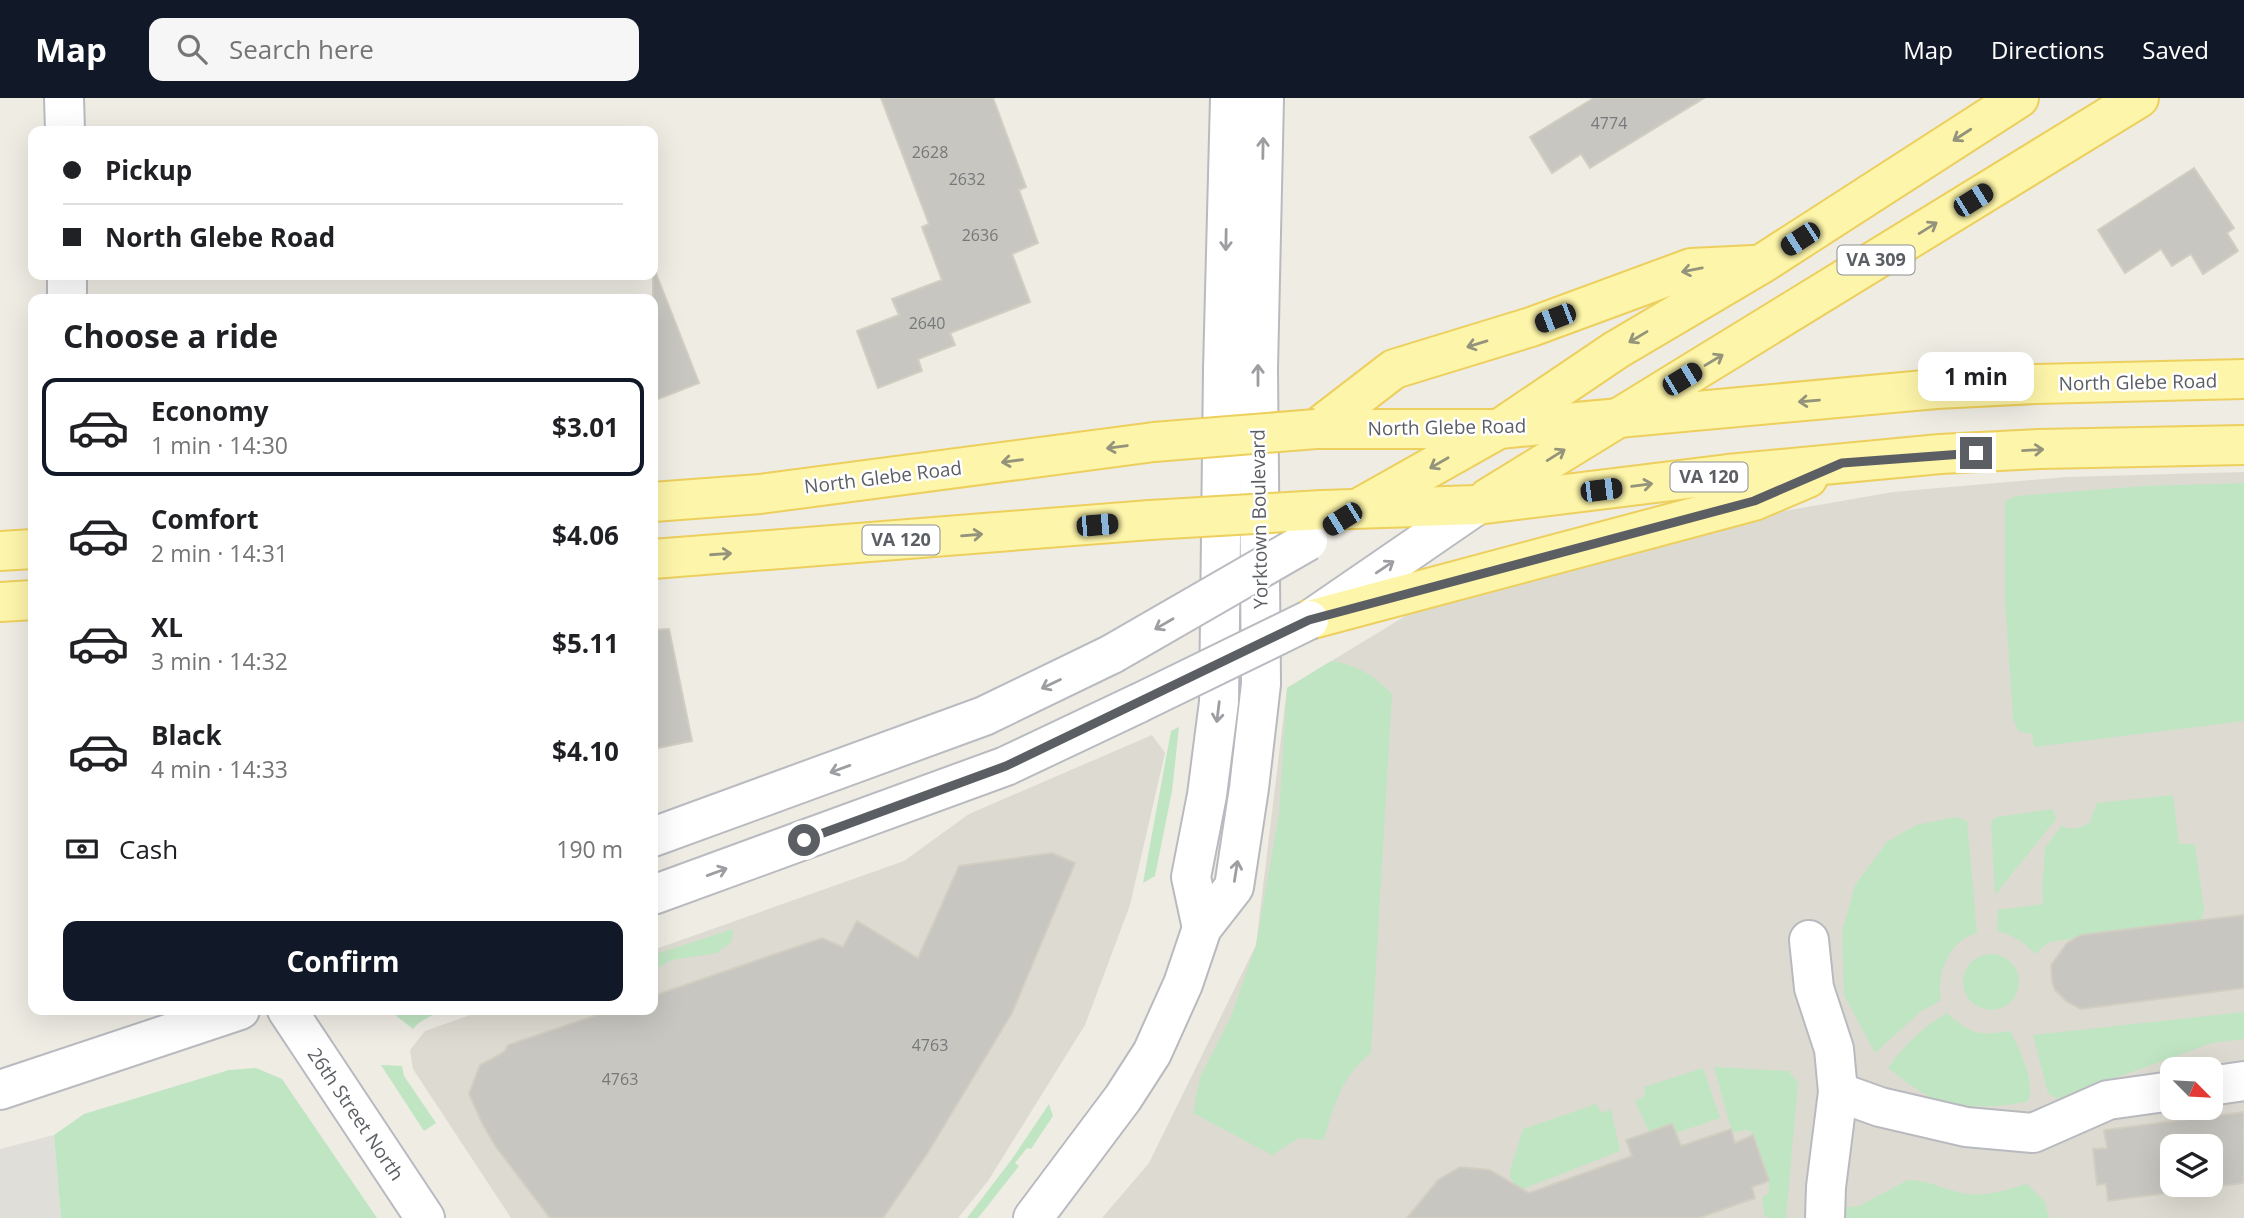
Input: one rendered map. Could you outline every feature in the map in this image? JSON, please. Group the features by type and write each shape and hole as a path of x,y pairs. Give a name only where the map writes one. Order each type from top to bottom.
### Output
{"main road":[{"name":"VA 309","path":"1359,508 1499,429 1616,350 1760,265 2020,98"},
{"name":"VA 309","path":"1477,505 2139,98"},
{"path":"1316,429 1394,369 1531,327 1691,268 1760,265"},
{"name":"North Glebe Road","path":"658,502 760,494 1154,442 1316,429 1499,429 1936,389 2244,379"},
{"name":"VA 120","path":"658,559 1150,520 1315,525 1359,508 1477,505 1728,474 1940,454 2244,445"},
{"path":"1309,620 1754,501 1842,463"},
{"path":"0,551 28,549"},
{"path":"0,602 28,600"}],"street":[{"path":"64,98 65,126"},
{"name":"Yorktown Boulevard","path":"1202,928 1191,877 1207,795 1219,702 1230,98"},
{"name":"Yorktown Boulevard","path":"1033,1218 1111,1115 1152,1053 1183,984 1202,928 1234,887 1261,684 1258,369 1264,98"},
{"name":"VA 309","path":"658,893 1006,766 1139,703 1309,620 1477,505"},
{"path":"658,835 984,716 1112,654 1315,525"},
{"path":"1809,940 1814,988 1834,1049 1838,1092 1826,1187 1825,1218"},
{"path":"0,1090 225,1015"},
{"name":"26th Street North","path":"290,1015 425,1218"},
{"path":"2223,1084 2244,1081"},
{"path":"1838,1092 1880,1107 1966,1127 2033,1133 2108,1100 2160,1093"}],"shaded area":[{"path":"2244,472 2244,1218 1102,1218 1149,1163 1256,945 1287,688 1412,612 1704,525 1893,492 2066,477"},
{"path":"1152,735 1165,753 1130,905 1085,1025 988,1181 958,1218 511,1218 413,1069 410,1050 425,1031 470,1015 658,1015 658,948 904,861 969,814"},
{"path":"54,1135 61,1218 0,1218 0,1149"}],"green space":[{"path":"2244,483 2244,721 2034,747 2032,734 2018,731 2013,718 2005,600 2005,501 2016,496 2144,486"},
{"path":"1331,661 1364,672 1392,694 1371,1053 1353,1071 1340,1092 1324,1140 1299,1138 1272,1155 1193,1113 1200,1077 1230,1019 1256,945 1279,814 1287,688"},
{"path":"1179,727 1172,791 1155,876 1143,883 1171,731"},
{"path":"2173,795 2179,844 2195,844 2204,910 2201,921 2049,942 2035,954 2018,940 1997,931 1998,910 2043,904 2045,848 2061,826 2085,826 2092,821 2097,803"},
{"path":"2053,809 2056,819 1995,895 1991,822 1996,817"},
{"path":"1956,817 1967,821 1977,933 1959,943 1947,959 1941,980 1941,1000 1920,1012 1875,1053 1844,995 1842,932 1855,885 1887,842 1916,825"},
{"path":"733,929 732,941 717,953 672,960 658,967 658,953"},
{"path":"1985,954 1997,954 2011,962 2019,976 2017,993 2011,1002 1997,1010 1985,1010 1968,998 1963,988 1963,976 1975,959"},
{"path":"2244,1012 2244,1039 2212,1043 2173,1057 2160,1057 2160,1062 2057,1099 2048,1093 2033,1035"},
{"path":"1947,1013 1963,1026 1976,1032 2010,1031 2028,1075 2028,1101 2007,1105 1955,1105 1922,1093 1888,1068 1914,1037"},
{"path":"395,1015 434,1015 425,1019 413,1029"},
{"path":"381,1065 402,1066 404,1076 436,1123 424,1131"},
{"path":"1714,1067 1789,1071 1798,1083 1786,1218 1768,1218 1764,1215 1762,1197 1769,1193 1769,1180 1750,1130 1732,1132"},
{"path":"256,1068 282,1079 377,1218 61,1218 54,1135 84,1114 229,1070"},
{"path":"1703,1068 1720,1118 1676,1133 1672,1124 1649,1132 1635,1101 1645,1096 1644,1087"},
{"path":"1049,1104 1053,1116 1031,1149 1027,1148 1015,1163 1019,1166 978,1218 967,1218 1012,1159"},
{"path":"1596,1104 1602,1113 1611,1109 1620,1151 1520,1190 1510,1178 1510,1171 1523,1129"},
{"path":"1908,1180 1979,1195 2027,1184 2045,1202 2049,1218 1840,1218 1841,1208 1859,1206"}],"building":[{"path":"881,98 993,98 1026,187 1019,190 1038,243 1012,254 1030,302 950,333 955,345 918,359 922,371 878,388 857,331 899,315 892,299 942,280 922,227 929,224"},
{"path":"1594,98 1704,98 1590,168 1581,154 1552,173 1530,137"},
{"path":"2194,168 2234,228 2227,233 2238,251 2203,274 2191,254 2172,266 2161,249 2125,273 2098,230"},
{"path":"658,279 699,383 658,399 658,294 653,294 653,280"},
{"path":"669,629 692,741 658,748 658,630"},
{"path":"1052,853 1075,863 1012,1013 927,1154 883,1218 550,1218 496,1147 483,1125 469,1094 480,1065 504,1052 508,1045 597,1015 658,1015 658,994 822,938 843,947 857,921 918,958 959,866"},
{"path":"2244,915 2244,988 2081,1009 2067,1002 2055,990 2051,965 2067,943 2081,935"},
{"path":"2244,1112 2244,1183 2223,1186 2223,1134 2160,1134 2160,1194 2108,1201 2106,1184 2097,1185 2093,1149 2107,1148 2104,1130 2182,1120 2223,1120 2223,1115"},
{"path":"1672,1124 1681,1146 1731,1129 1735,1143 1753,1135 1769,1181 1752,1187 1755,1198 1699,1218 1407,1218 1438,1180 1460,1167 1490,1170 1529,1193 1632,1156 1626,1140"}],"route":[{"path":"804,840 1006,766 1309,620 1754,501 1842,463 1976,453"}]}
